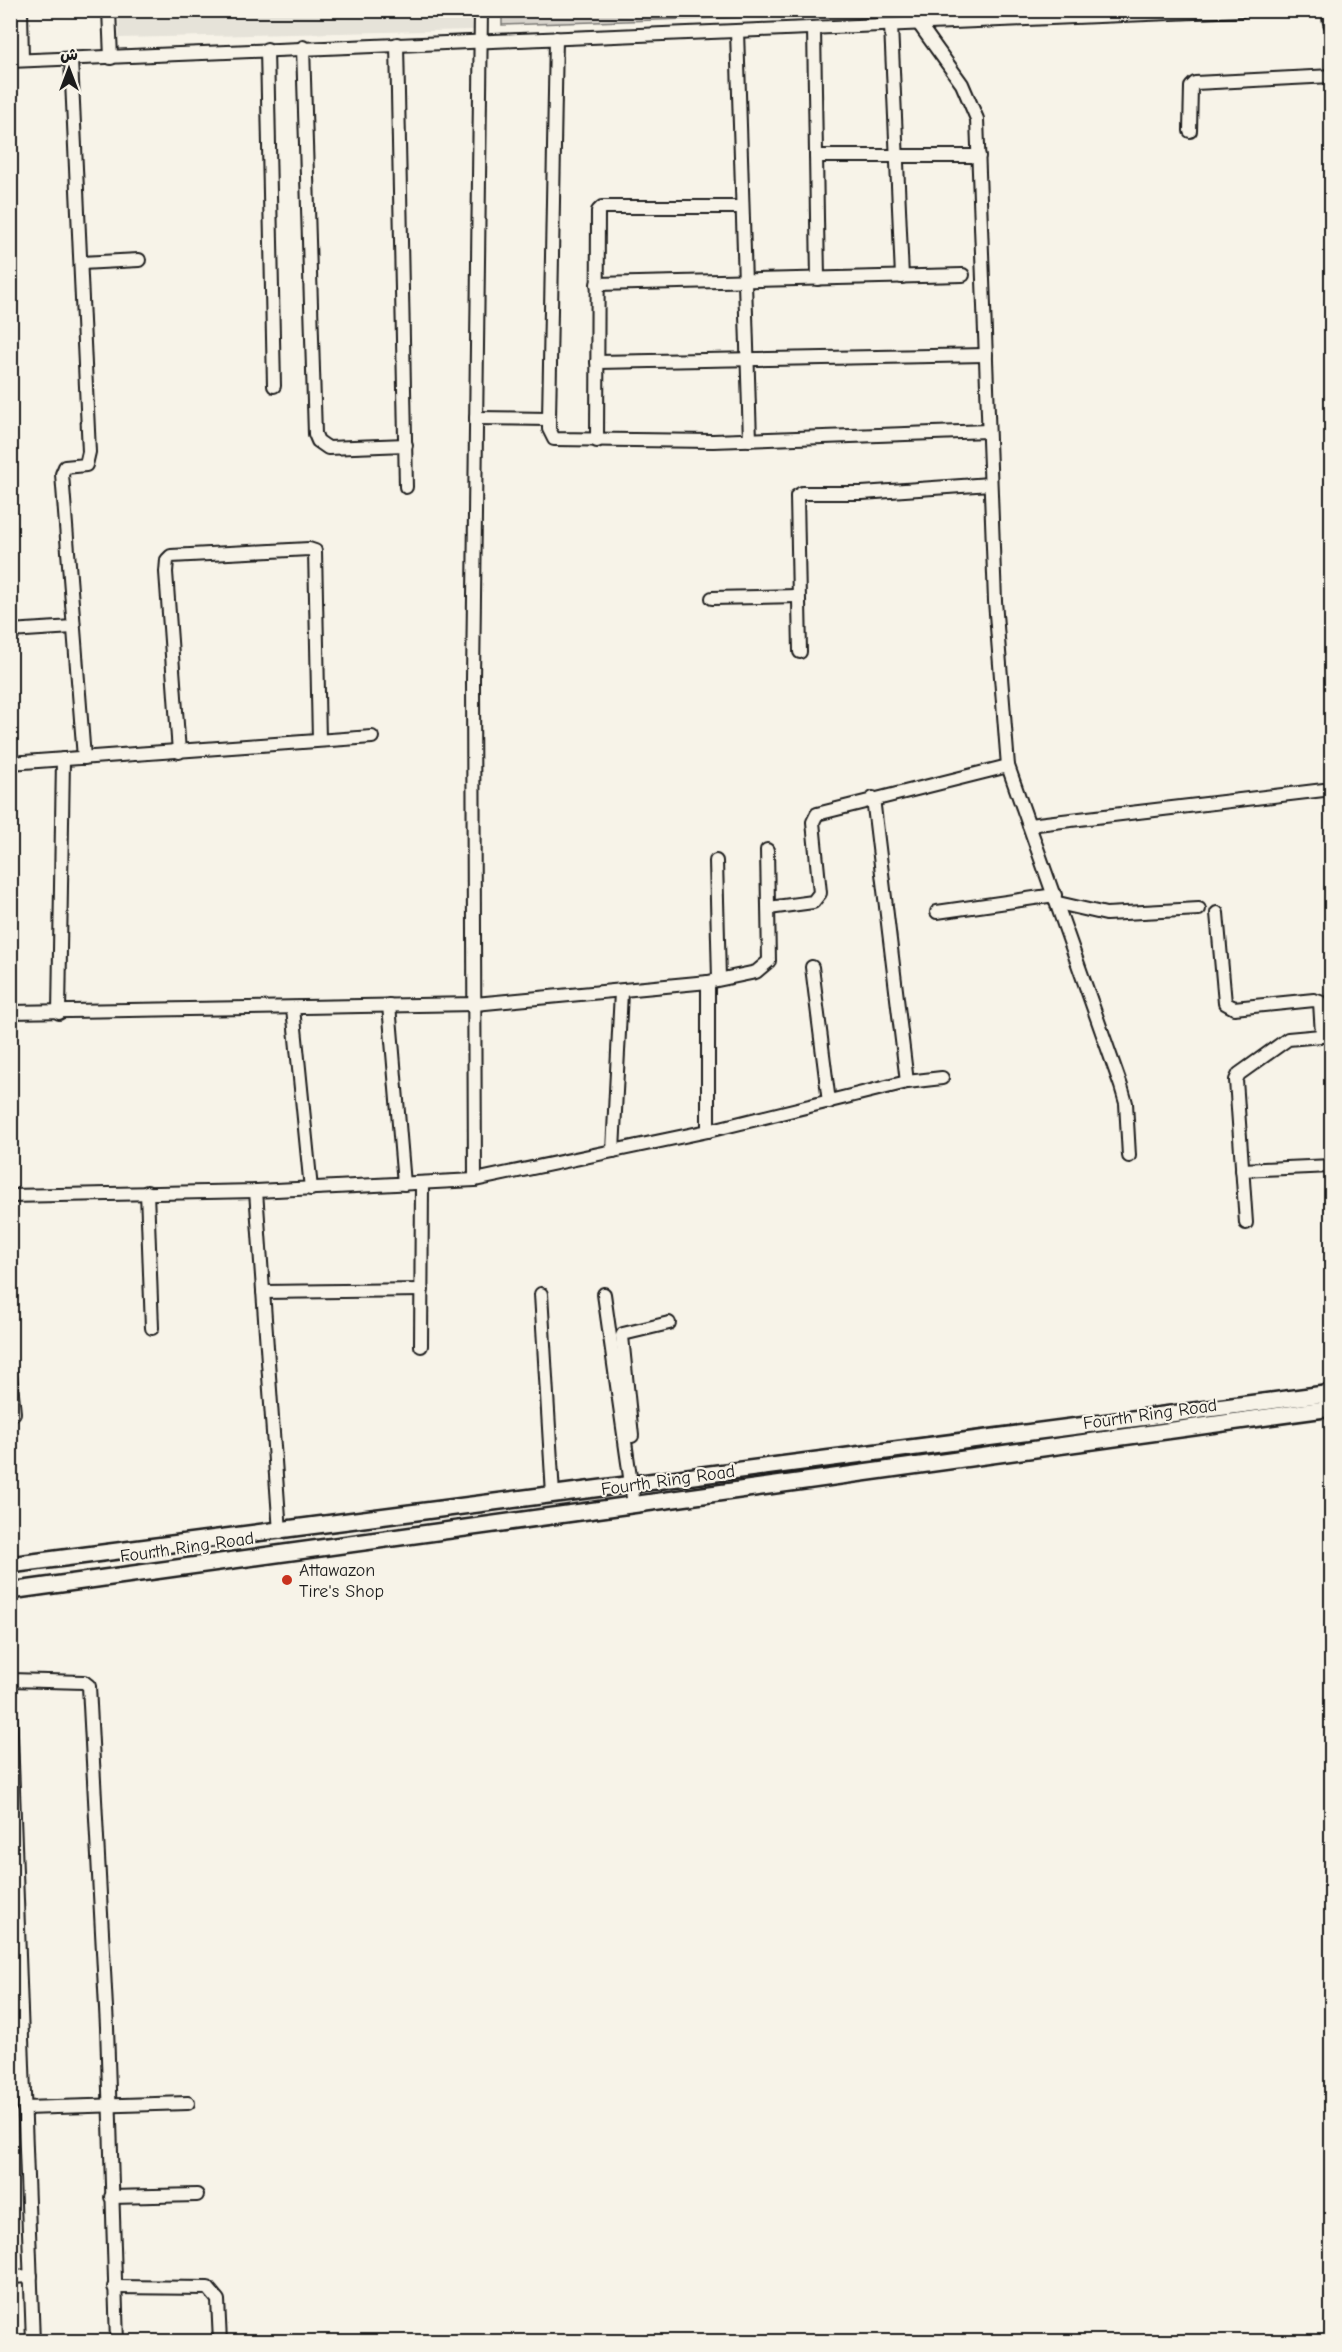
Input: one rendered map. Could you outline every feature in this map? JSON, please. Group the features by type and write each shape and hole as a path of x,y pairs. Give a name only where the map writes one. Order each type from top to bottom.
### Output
{"main road":[{"path":"1330,10 1332,23"},
{"name":"Fourth Ring Road","path":"10,1565 280,1532 1332,1393"},
{"name":"Fourth Ring Road","path":"10,1591 1332,1408"},
{"path":"1299,1413 1332,1416"},
{"path":"344,1545 351,1533 345,1523"}],"street":[{"path":"21,10 16,60 111,58 303,47 1243,10"},
{"path":"109,10 111,58"},
{"path":"476,1180 473,681 481,10"},
{"path":"919,24 972,103 977,119 995,601 1008,766 1121,1086 1126,1103 1129,1156"},
{"path":"891,25 902,277"},
{"path":"814,28 818,279"},
{"path":"737,31 750,440"},
{"path":"556,38 549,419 551,434 557,441 750,440 988,431"},
{"path":"397,44 406,487"},
{"path":"303,47 315,434 318,441 328,448 406,445"},
{"path":"267,49 274,386"},
{"path":"71,59 88,459 86,465 63,468 62,474 84,758"},
{"path":"1190,131 1191,87 1195,83 1332,75"},
{"path":"816,156 979,156"},
{"path":"597,441 598,211 602,207 742,207"},
{"path":"81,263 139,260"},
{"path":"597,284 963,275"},
{"path":"597,362 986,355"},
{"path":"476,418 549,419"},
{"path":"800,652 796,499 802,493 862,493 990,484"},
{"path":"179,752 166,572 167,560 171,555 309,549 315,551 319,740"},
{"path":"712,598 798,596"},
{"path":"10,631 73,627"},
{"path":"10,763 372,737"},
{"path":"59,1012 63,759"},
{"path":"769,908 813,902 818,899 820,893 813,822 817,814 873,798 1008,766"},
{"path":"1029,825 1332,789"},
{"path":"873,798 907,1082"},
{"path":"10,1012 475,1004 621,992 756,972 769,960 767,850"},
{"path":"708,1131 716,861"},
{"path":"937,912 1056,899 1106,914 1199,909"},
{"path":"1217,913 1225,1004 1234,1008 1314,1000 1320,1002 1327,1035 1288,1039 1239,1074 1236,1080 1246,1223"},
{"path":"812,967 829,1101"},
{"path":"613,1151 621,992"},
{"path":"389,1005 404,1184"},
{"path":"293,1008 310,1189"},
{"path":"10,1196 256,1191 476,1180 708,1131 907,1082 942,1078"},
{"path":"1242,1170 1332,1166"},
{"path":"422,1183 422,1346"},
{"path":"256,1191 280,1532"},
{"path":"147,1192 152,1328"},
{"path":"263,1292 422,1290"},
{"path":"541,1294 553,1495"},
{"path":"604,1294 636,1485"},
{"path":"634,1505 636,1485 622,1336 669,1323"},
{"path":"10,1373 15,1413"},
{"path":"10,1680 84,1682 89,1686 110,2104 117,2342"},
{"path":"10,1707 17,2090 24,2108 33,2342"},
{"path":"24,2108 188,2103"},
{"path":"111,2197 197,2194"},
{"path":"10,2277 31,2276"},
{"path":"114,2287 208,2288 218,2300 220,2342"}],"shaded area":[{"path":"502,10 931,11 502,25"},
{"path":"119,11 472,11 473,30 119,38"}],"place":[{"name":"Attawazon Tire's Shop","path":"287,1580"}]}
